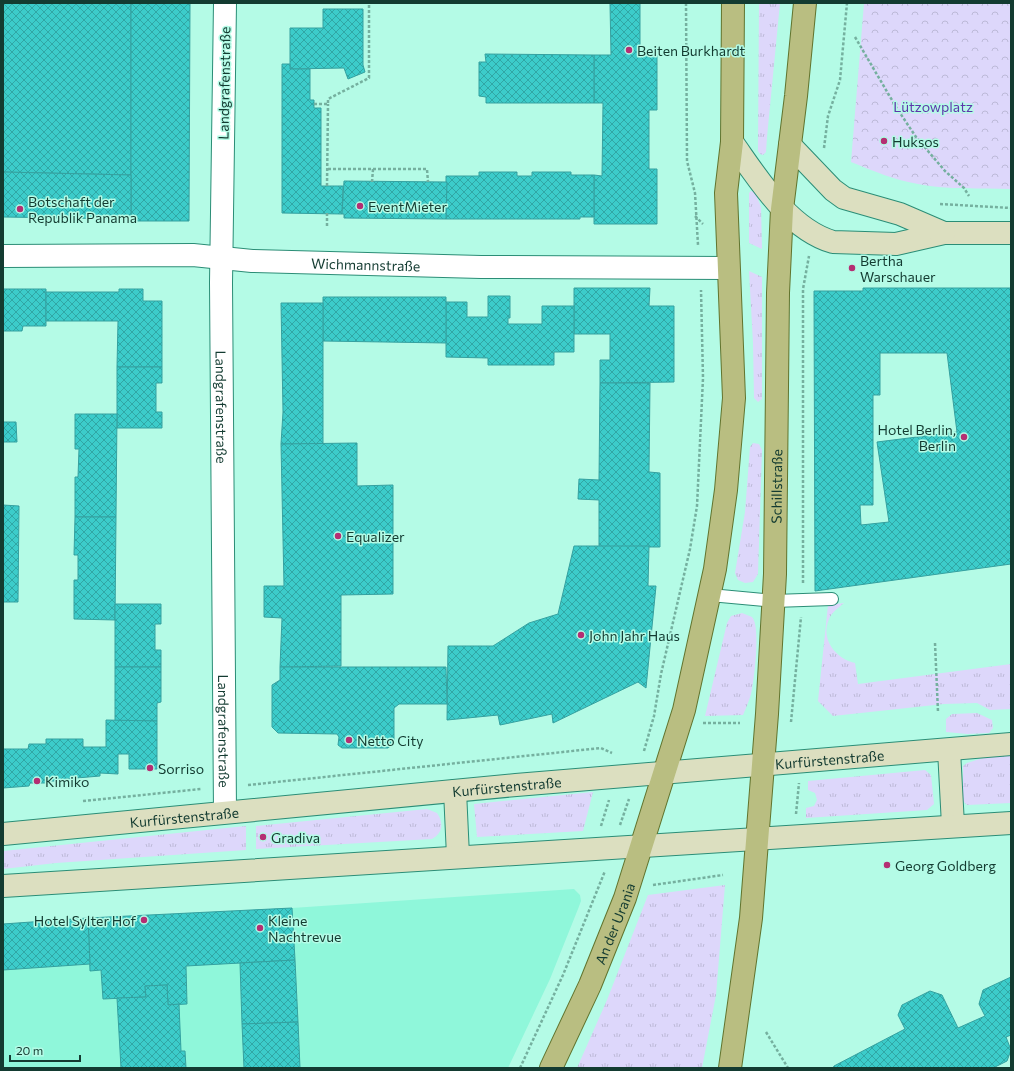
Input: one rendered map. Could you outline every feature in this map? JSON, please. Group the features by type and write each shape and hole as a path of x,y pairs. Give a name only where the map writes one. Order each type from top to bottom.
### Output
{"main road":[{"path":"665,773 684,710 710,595 726,490 734,398 726,193 732,142 733,3"},
{"path":"782,209 805,3"},
{"path":"732,142 782,209 812,234 833,242 896,244 944,233 1011,233"},
{"path":"790,145 833,190 844,198 900,214 944,233"},
{"name":"Schillstraße","path":"762,764 774,601 778,458 778,293 782,209"},
{"name":"Kurfürstenstraße","path":"3,834 455,791 1011,744"},
{"path":"948,750 953,825"},
{"path":"730,1068 751,918 762,764"},
{"name":"An der Urania","path":"551,1068 590,985 625,898 665,773"},
{"path":"455,791 458,856"},
{"path":"3,886 458,856 757,840 953,825 1011,823"}],"street":[{"name":"Landgrafenstraße","path":"225,3 221,257 226,812"},
{"name":"Wichmannstraße","path":"3,256 193,255 252,261 475,266 728,268"}],"lane":[{"path":"710,595 774,601 832,599"}],"path":[{"path":"328,186 328,99 370,78 369,3"},
{"path":"686,3 686,161 694,185 695,216 697,227"},
{"path":"825,143 828,116 840,80 847,3"},
{"path":"855,37 896,107 916,137 945,171 964,188 968,196"},
{"path":"314,104 328,104"},
{"path":"328,169 427,169 428,182"},
{"path":"372,182 373,169"},
{"path":"327,213 327,228"},
{"path":"695,216 703,224"},
{"path":"520,1068 562,976 604,874 611,849 637,776 653,720 661,674 690,548 697,506 703,378 700,284"},
{"path":"793,714 802,600 804,512 803,300"},
{"path":"935,642 938,712"},
{"path":"703,723 740,723"},
{"path":"250,785 601,748 619,755"},
{"path":"796,819 799,782"},
{"path":"82,801 192,790"},
{"path":"599,829 611,797"},
{"path":"651,885 723,875"},
{"path":"766,1032 788,1068"}],"shaded area":[{"path":"574,889 580,895 581,901 550,979 508,1068 3,1068 3,924 292,908"}],"green space":[{"path":"759,3 780,3 766,152 763,155 758,151"},
{"name":"Lützowplatz","path":"864,3 1011,3 1011,189 953,188 918,184 892,178 851,162"},
{"path":"751,191 755,192 761,207 762,249 749,243 749,193"},
{"path":"749,271 762,277 762,399 758,402 754,398"},
{"path":"753,443 759,444 762,450 758,574 753,582 745,583 738,580 735,573 745,512 750,447"},
{"path":"844,603 835,610 829,619 827,626 828,641 836,653 848,661 855,663 858,684 1011,664 1011,709 990,710 977,703 944,704 833,716 818,701 828,605"},
{"path":"742,613 752,617 755,623 756,631 755,666 751,694 743,715 705,716 727,623 731,616"},
{"path":"977,713 992,720 993,728 989,733 967,734 946,732 946,719 952,714"},
{"path":"995,754 1011,754 1011,803 967,805 963,801 963,766 967,763"},
{"path":"925,770 931,775 934,804 927,810 806,818 806,808 814,806 817,800 815,793 808,790 808,781"},
{"path":"593,792 583,831 477,837 474,804"},
{"path":"427,809 437,813 441,820 440,831 436,837 432,839 256,849 256,826"},
{"path":"246,826 246,850 56,863 3,869 3,851"},
{"path":"725,885 716,995 702,1068 577,1068 607,1000 648,895"}],"building":[{"path":"3,3 131,3 131,175 3,172"},
{"path":"131,3 190,3 189,221 131,221"},
{"path":"610,3 640,3 640,55 657,55 657,110 649,110 649,169 657,169 657,224 594,224 594,175 602,176 603,103 594,103 594,55 611,55"},
{"path":"323,9 363,9 363,65 365,72 348,79 344,68 290,69 290,28 323,28"},
{"path":"485,54 594,55 594,103 486,103 486,97 479,96 479,62 486,62"},
{"path":"282,64 290,64 290,69 310,69 310,100 314,100 314,108 321,108 321,186 343,186 342,214 282,213"},
{"path":"3,172 131,175 131,219 3,217"},
{"path":"479,172 517,172 517,176 532,176 532,172 571,172 571,175 594,175 594,217 580,217 580,219 446,219 446,176 479,176"},
{"path":"344,181 447,182 446,219 344,218 344,214 342,214"},
{"path":"574,288 650,288 649,306 674,306 674,382 600,383 600,360 610,360 610,334 574,334"},
{"name":"Hotel Berlin, Berlin","path":"863,288 1011,288 1011,564 815,591 814,291 863,291","holes":["880,353 947,353 957,432 877,442 889,522 861,525 860,505 873,505 873,395 880,395"]},
{"path":"3,289 46,289 46,326 23,326 22,331 3,331"},
{"path":"119,289 143,289 143,301 162,301 162,367 117,367 118,321 46,321 46,292 119,292"},
{"path":"488,296 510,296 510,318 508,318 508,324 542,324 542,306 574,306 574,352 554,352 554,365 488,365 488,358 446,357 446,302 467,302 467,317 488,317"},
{"path":"323,297 446,297 446,343 323,341"},
{"path":"281,303 323,303 323,444 281,444 283,412"},
{"path":"117,367 162,367 162,383 156,383 156,412 162,412 162,428 117,428"},
{"path":"600,383 650,383 649,472 660,473 660,547 599,547 599,500 578,499 579,479 599,480"},
{"path":"75,414 117,414 116,517 75,517 75,477 78,477 79,449 75,449"},
{"path":"3,422 16,422 17,442 3,442"},
{"name":"Equalizer","path":"357,443 357,486 393,485 393,594 341,595 341,666 280,667 282,618 264,617 264,586 284,586 281,444"},
{"path":"3,505 19,506 18,602 3,602"},
{"path":"75,517 116,517 115,620 74,619 74,580 78,580 78,555 74,555"},
{"name":"John Jahr Haus","path":"574,546 649,546 648,586 656,586 646,688 638,682 553,723 552,714 500,725 498,715 447,720 448,646 493,646 529,623 558,614"},
{"path":"115,604 161,604 161,624 155,624 155,650 161,650 161,667 115,667"},
{"path":"115,667 161,667 161,702 157,703 157,721 115,721"},
{"path":"280,667 446,667 447,704 399,704 394,708 394,743 388,748 342,748 338,745 339,737 337,734 278,733 272,727 272,685 280,680"},
{"path":"106,720 157,721 157,769 129,769 129,754 118,754 118,774 100,773 100,776 65,779 65,781 47,781 47,783 30,783 29,786 3,788 3,749 28,749 29,744 46,744 46,739 83,739 83,747 106,747"},
{"path":"292,908 295,960 186,966 187,1004 168,1005 167,985 145,986 146,997 103,999 101,970 90,971 88,918"},
{"path":"88,918 90,964 3,970 3,924"},
{"path":"295,960 298,1022 242,1024 240,963"},
{"path":"1011,977 1011,1035 1006,1037 1011,1050 1007,1061 993,1068 833,1068 834,1066 905,1029 898,1015 902,1005 930,991 942,995 958,1028 985,1016 979,1004 983,990"},
{"path":"167,985 168,1005 179,1004 181,1051 185,1051 186,1068 121,1068 117,998 146,997 145,986"},
{"path":"298,1022 300,1068 244,1068 242,1024"}],"place":[{"name":"Beiten Burkhardt","path":"629,50"},
{"name":"Huksos","path":"884,141"},
{"name":"EventMieter","path":"360,206"},
{"name":"Botschaft der Republik Panama","path":"20,209"},
{"name":"Bertha Warschauer","path":"852,268"},
{"name":"Hotel Berlin, Berlin","path":"964,437"},
{"name":"Equalizer","path":"338,536"},
{"name":"John Jahr Haus","path":"581,635"},
{"name":"Netto City","path":"349,740"},
{"name":"Sorriso","path":"150,768"},
{"name":"Kimiko","path":"37,781"},
{"name":"Gradiva","path":"263,837"},
{"name":"Georg Goldberg","path":"887,865"},
{"name":"Hotel Sylter Hof","path":"144,920"},
{"name":"Kleine Nachtrevue","path":"260,928"}]}
